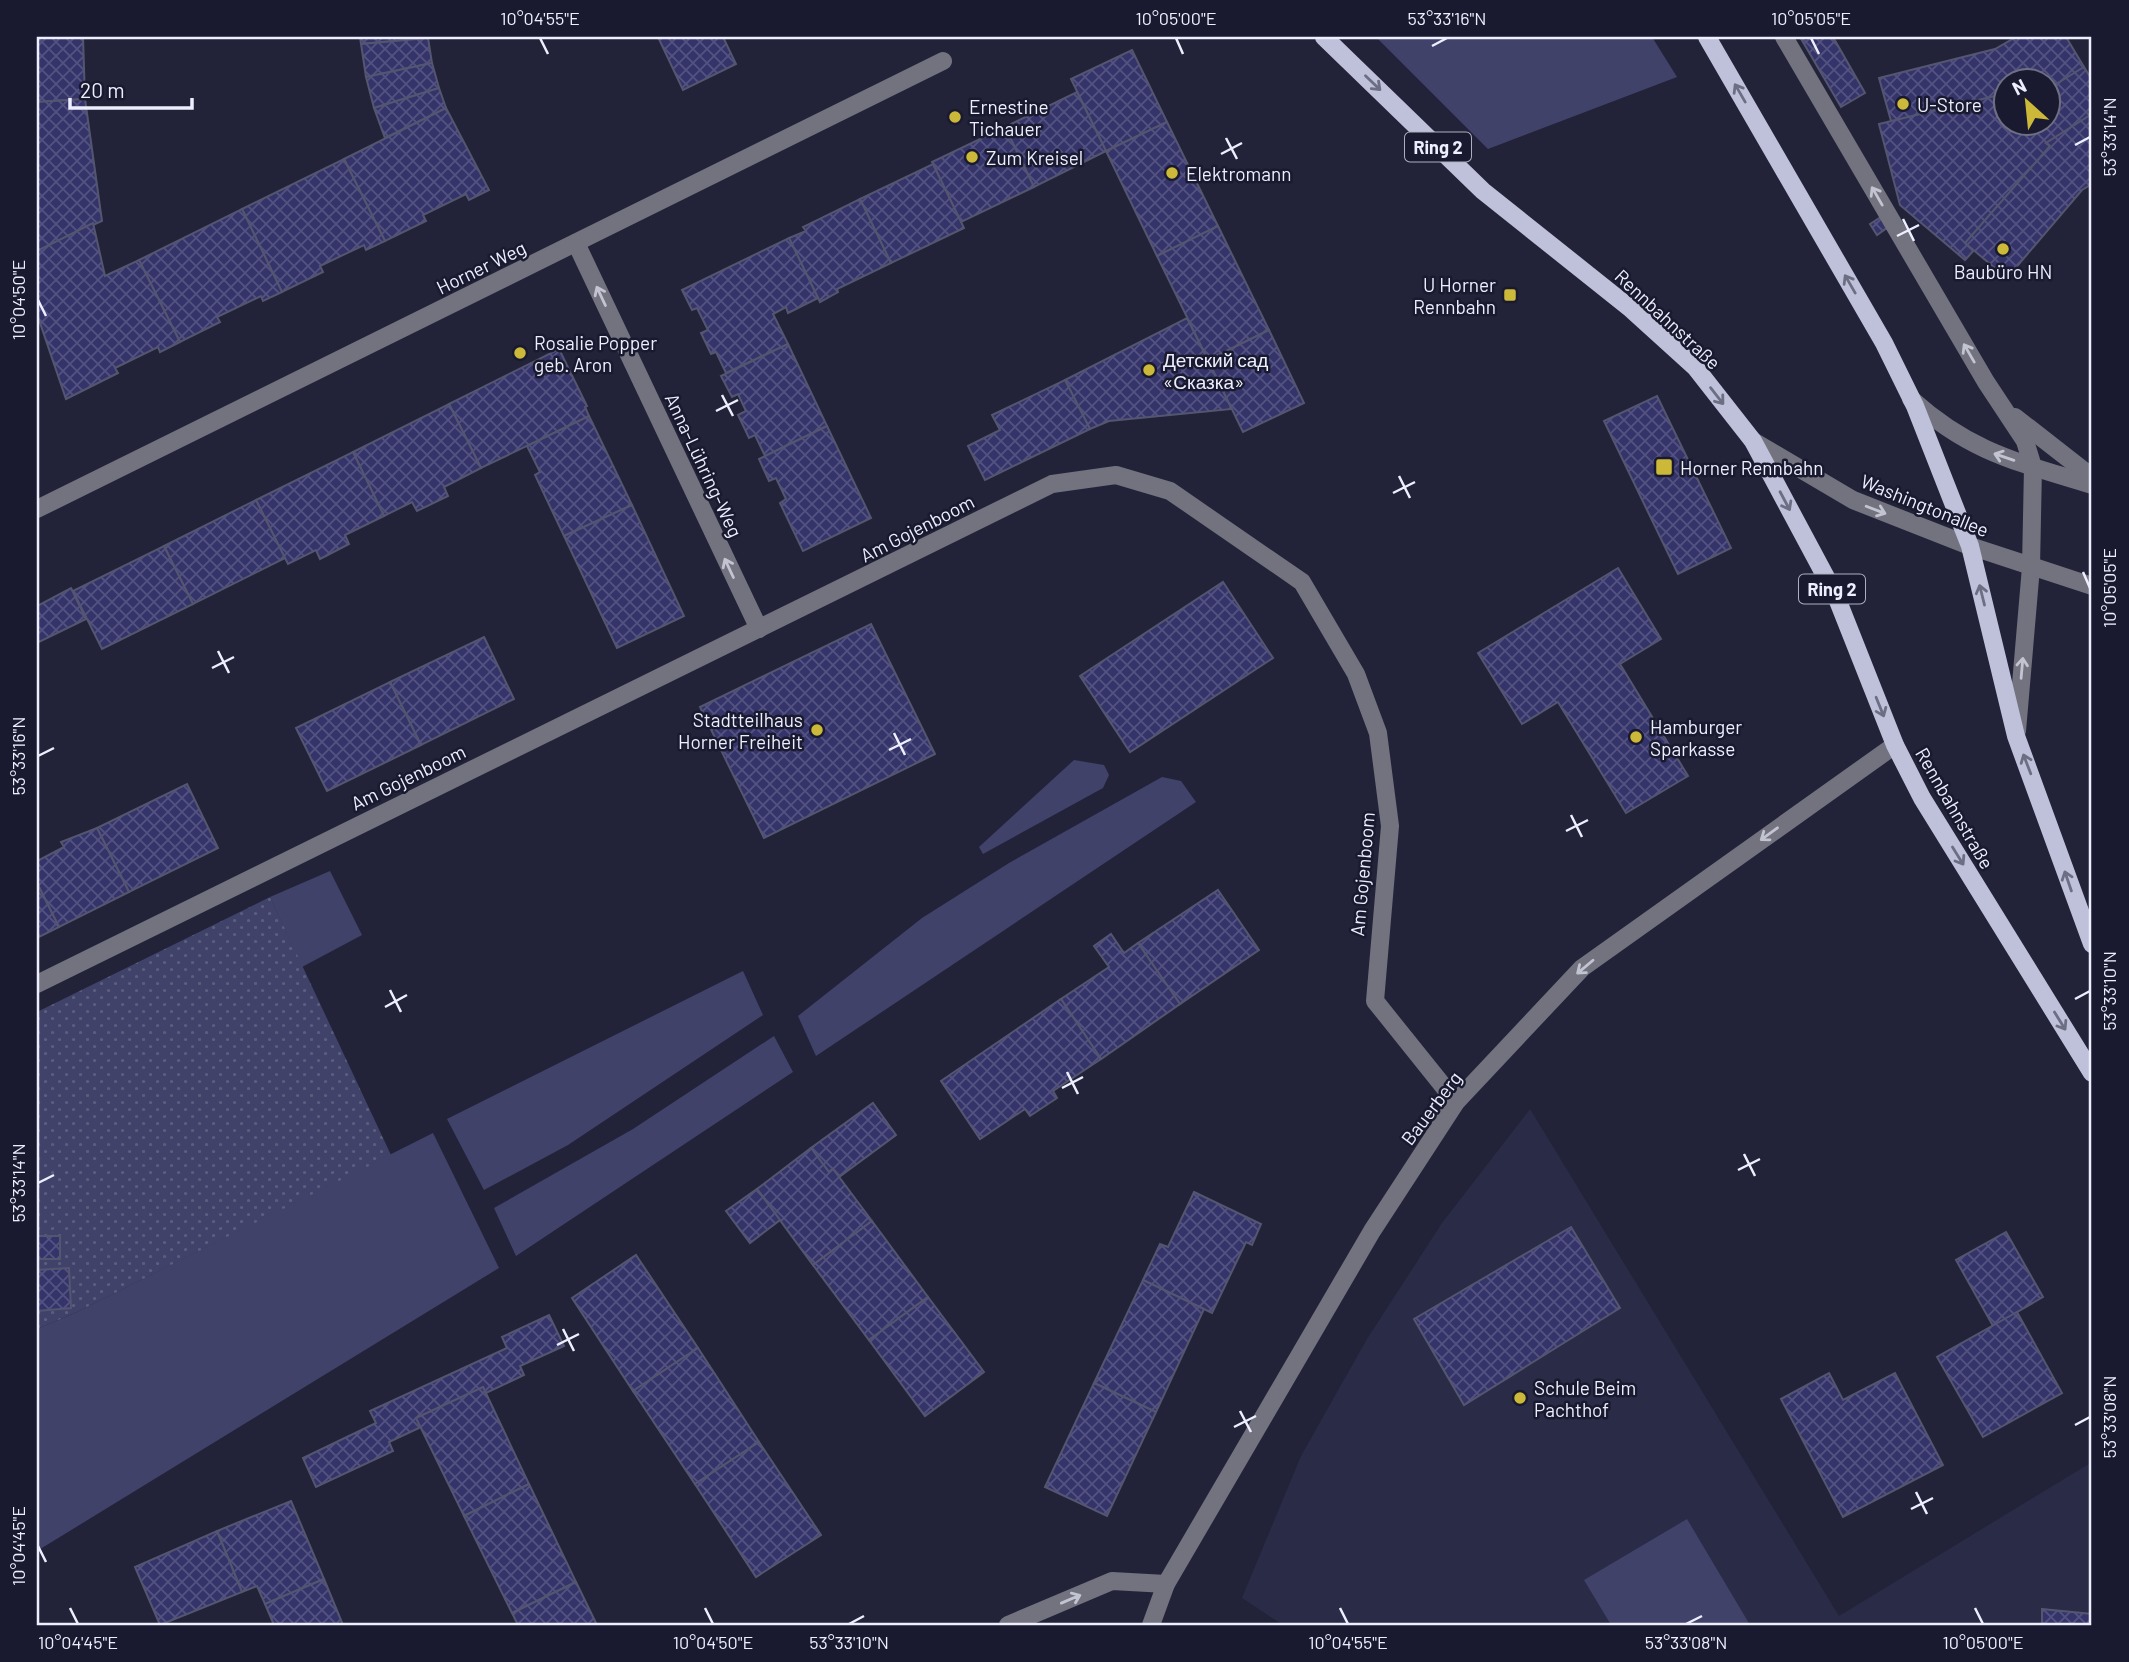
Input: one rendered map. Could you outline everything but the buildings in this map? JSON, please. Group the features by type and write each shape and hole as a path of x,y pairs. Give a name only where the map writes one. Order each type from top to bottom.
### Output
{"main road":[{"name":"Rennbahnstraße","path":"1324,37 1483,191 1631,309 1695,367 1753,441 1836,596 1895,745 1922,798 2092,1073"},
{"path":"1707,37 1884,343 1913,403 1970,546 2016,736 2082,923 2092,944"}],"street":[{"path":"1784,37 1986,382 2025,440 2033,467 2031,567 2016,736"},
{"name":"Horner Weg","path":"37,509 943,61"},
{"name":"Anna-Lühring-Weg","path":"576,243 758,629"},
{"path":"1913,403 1957,436 1986,451 2092,485"},
{"path":"2006,410 2092,477"},
{"name":"Washingtonallee","path":"1753,441 1853,500 1970,546 2092,586"},
{"name":"Am Gojenboom","path":"37,984 1052,484 1116,475 1170,491 1302,582 1356,674 1378,733 1390,814 1375,1001 1456,1102"},
{"name":"Bauerberg","path":"1151,1625 1166,1584 1372,1231 1456,1102 1582,968 1895,745"},
{"path":"1008,1625 1112,1581 1166,1584"}],"shaded area":[{"path":"1376,37 1652,37 1677,77 1488,149"},
{"path":"1074,760 1104,765 1109,775 1103,788 983,854 979,847"},
{"path":"1162,777 1181,781 1196,802 816,1056 798,1016 922,918 1009,863"},
{"path":"330,871 362,935 302,967 270,897"},
{"path":"270,897 391,1155 77,1312 37,1329 37,1012"},
{"path":"743,971 763,1015 568,1145 484,1190 447,1119"},
{"path":"774,1036 793,1072 516,1256 494,1208 633,1129"},
{"name":"Schule Beim Pachthof","path":"1530,1109 1839,1616 2092,1462 2092,1625 1283,1625 1242,1598 1301,1456 1367,1339 1442,1223"},
{"path":"433,1133 499,1268 37,1551 37,1329 77,1312"},
{"path":"1687,1519 1750,1625 1611,1625 1584,1580"}],"place":[{"name":"U-Store","path":"1903,104"},
{"name":"Ernestine Tichauer","path":"955,117"},
{"name":"Zum Kreisel","path":"972,157"},
{"name":"Elektromann","path":"1172,173"},
{"name":"Baubüro HN","path":"2003,249"},
{"name":"U Horner Rennbahn","path":"1510,295"},
{"name":"Rosalie Popper geb. Aron","path":"520,353"},
{"name":"Детский сад «Сказка»","path":"1149,370"},
{"name":"Horner Rennbahn","path":"1664,467"},
{"name":"Stadtteilhaus Horner Freiheit","path":"817,730"},
{"name":"Hamburger Sparkasse","path":"1636,737"},
{"name":"Schule Beim Pachthof","path":"1520,1398"}]}
